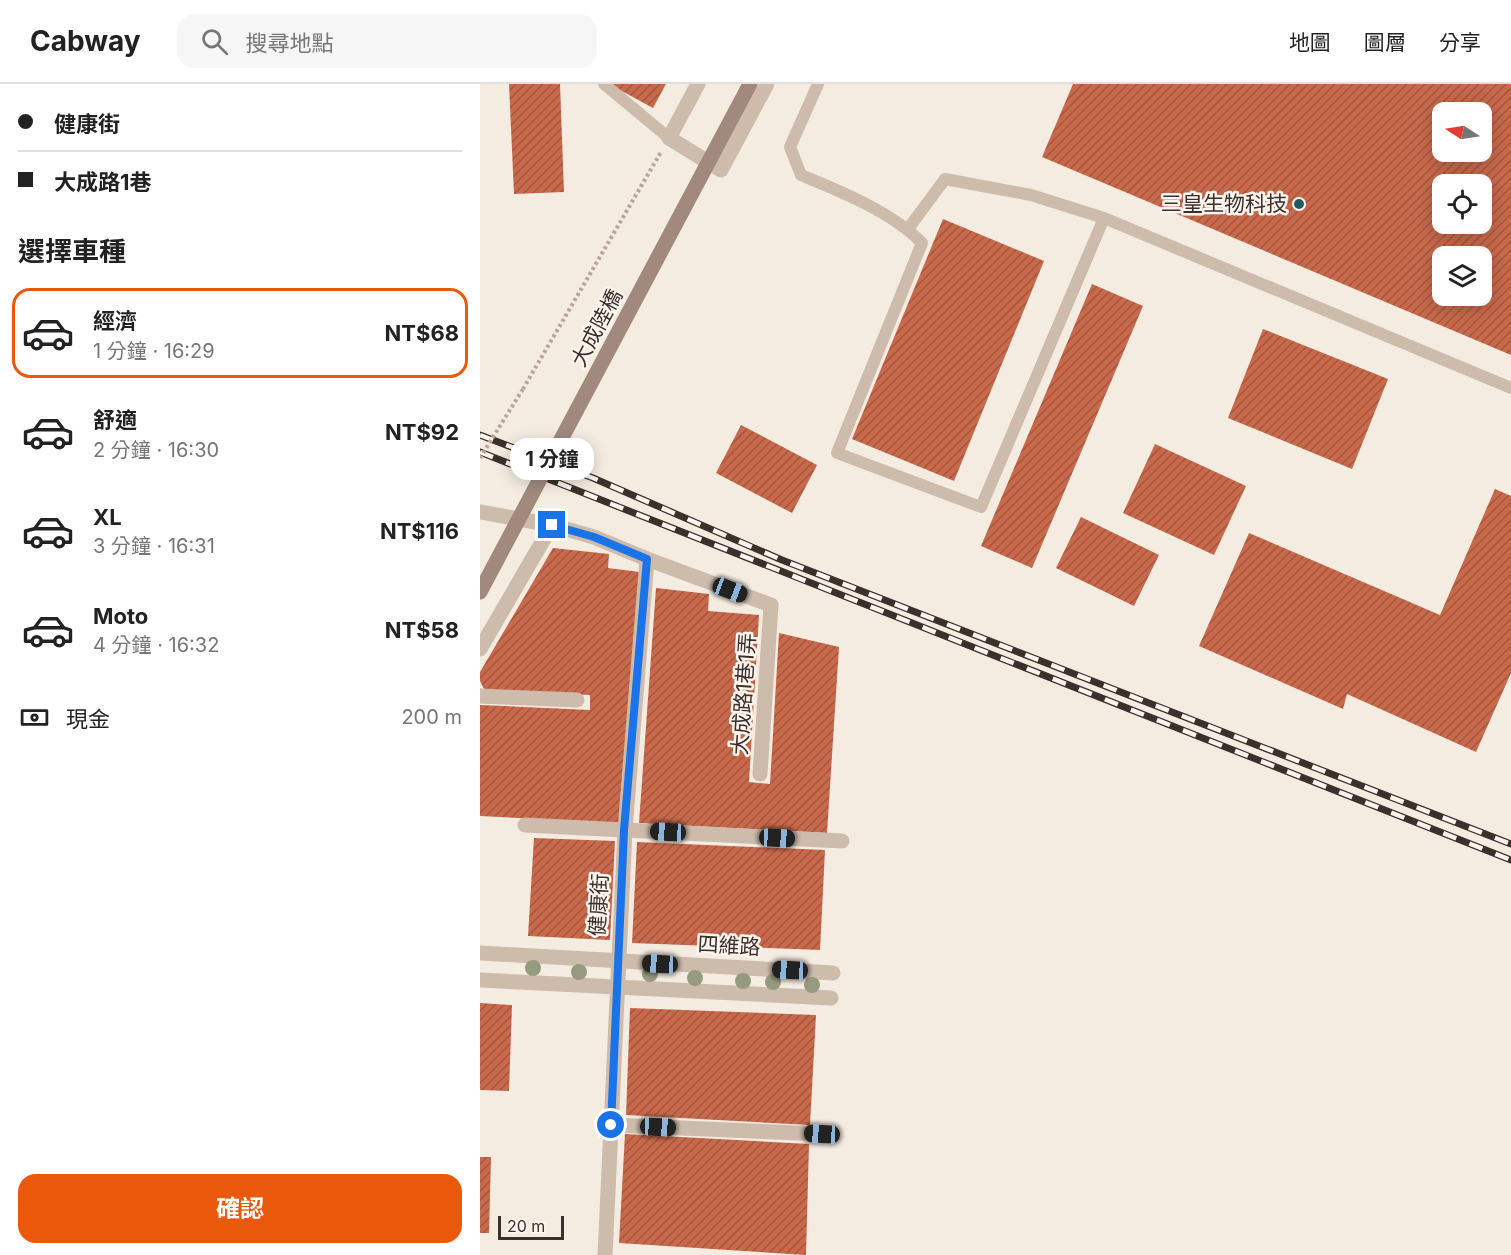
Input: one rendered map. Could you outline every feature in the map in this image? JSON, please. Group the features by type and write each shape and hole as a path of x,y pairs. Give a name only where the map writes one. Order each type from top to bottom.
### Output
{"main road":[{"name":"大成陸橋","path":"480,592 750,84"}],"street":[{"path":"698,84 669,138 721,170 767,84"},
{"path":"480,512 552,525 594,537 647,559"},
{"path":"480,649 552,525"},
{"name":"大成路1巷1弄","path":"647,559 771,605 760,774"},
{"name":"健康街","path":"604,1255 624,830 647,559"},
{"path":"480,696 578,700"},
{"path":"525,825 842,841"},
{"name":"四維路","path":"480,953 833,973"},
{"path":"480,980 831,998"},
{"path":"611,1125 822,1134"}],"lane":[{"path":"604,84 669,138"},
{"path":"818,84 790,147 801,175 843,192 908,229 922,243 837,453 981,507 1104,218"},
{"path":"908,229 945,179 1031,195 1104,218 1511,388"}],"path":[{"path":"480,458 669,138"}],"building":[{"path":"509,84 560,84 564,192 514,194"},
{"path":"609,84 666,84 653,108"},
{"name":"三皇生物科技","path":"1073,84 1511,84 1511,355 1042,157"},
{"path":"943,219 1044,261 954,481 852,439"},
{"path":"1092,284 1143,306 1032,568 981,546"},
{"path":"1263,329 1388,379 1352,469 1228,418"},
{"path":"741,425 817,465 792,513 716,473"},
{"path":"1155,444 1246,486 1214,555 1123,513"},
{"path":"1495,489 1511,496 1511,673 1476,752 1347,694 1343,709 1199,646 1249,533 1440,615"},
{"path":"1081,517 1159,555 1134,606 1056,568"},
{"path":"553,548 609,554 608,568 640,572 620,823 480,816 480,705 590,710 590,695 485,691 480,681 480,672"},
{"path":"656,588 709,594 708,611 759,615 749,782 770,784 779,633 839,647 827,833 639,823"},
{"path":"534,838 615,841 610,940 528,936"},
{"path":"637,842 825,850 820,950 632,943"},
{"path":"480,1003 512,1005 509,1091 480,1090"},
{"path":"630,1008 816,1015 810,1125 626,1115"},
{"path":"625,1134 809,1144 806,1255 619,1243"},
{"path":"480,1157 491,1157 489,1233 480,1233"}],"railway":[{"path":"480,435 593,478 782,560 1511,844"},
{"path":"480,452 1511,860"}],"place":[{"name":"三皇生物科技","path":"1299,204"}],"route":[{"path":"552,525 594,537 647,559 624,830 611,1125"}]}
